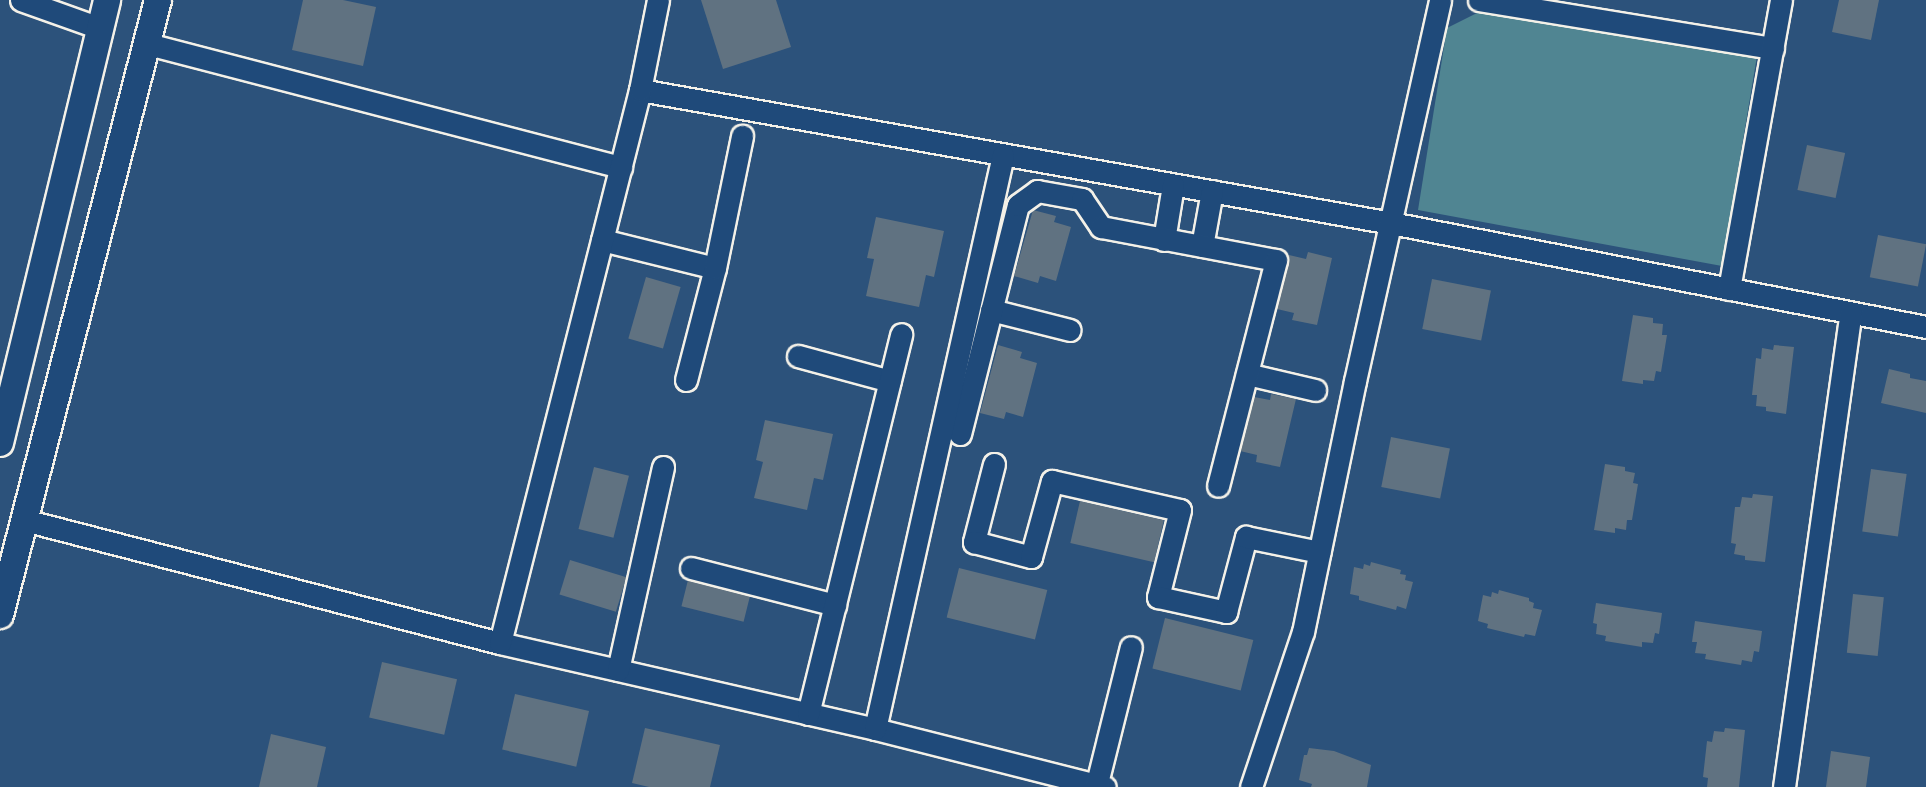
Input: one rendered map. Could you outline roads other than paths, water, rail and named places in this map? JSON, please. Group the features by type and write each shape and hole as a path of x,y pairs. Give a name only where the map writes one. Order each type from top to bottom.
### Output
{"main road":[{"path":"0,443 107,0"},
{"path":"0,615 158,0"}],"street":[{"path":"21,0 99,28"},
{"path":"500,643 640,90 658,0"},
{"path":"1251,787 1303,632 1440,0"},
{"path":"1479,0 1773,48"},
{"path":"1729,289 1781,0"},
{"path":"148,44 621,167"},
{"path":"640,90 1391,223 1926,327"},
{"path":"686,380 715,268 742,136"},
{"path":"875,729 1003,155"},
{"path":"1164,240 1173,184"},
{"path":"960,434 1018,205 1037,191 1082,199 1101,227 1276,260 1218,486"},
{"path":"1202,246 1212,191"},
{"path":"602,240 715,268"},
{"path":"991,310 1070,330"},
{"path":"1784,787 1851,313"},
{"path":"808,714 901,334"},
{"path":"798,356 890,381"},
{"path":"1247,374 1314,390"},
{"path":"994,464 974,542 1031,557 1052,481 1180,510 1158,597 1226,612 1246,537 1319,552"},
{"path":"618,670 663,467"},
{"path":"24,520 500,643 875,729 1099,786 1131,647"},
{"path":"691,568 835,605"}]}
